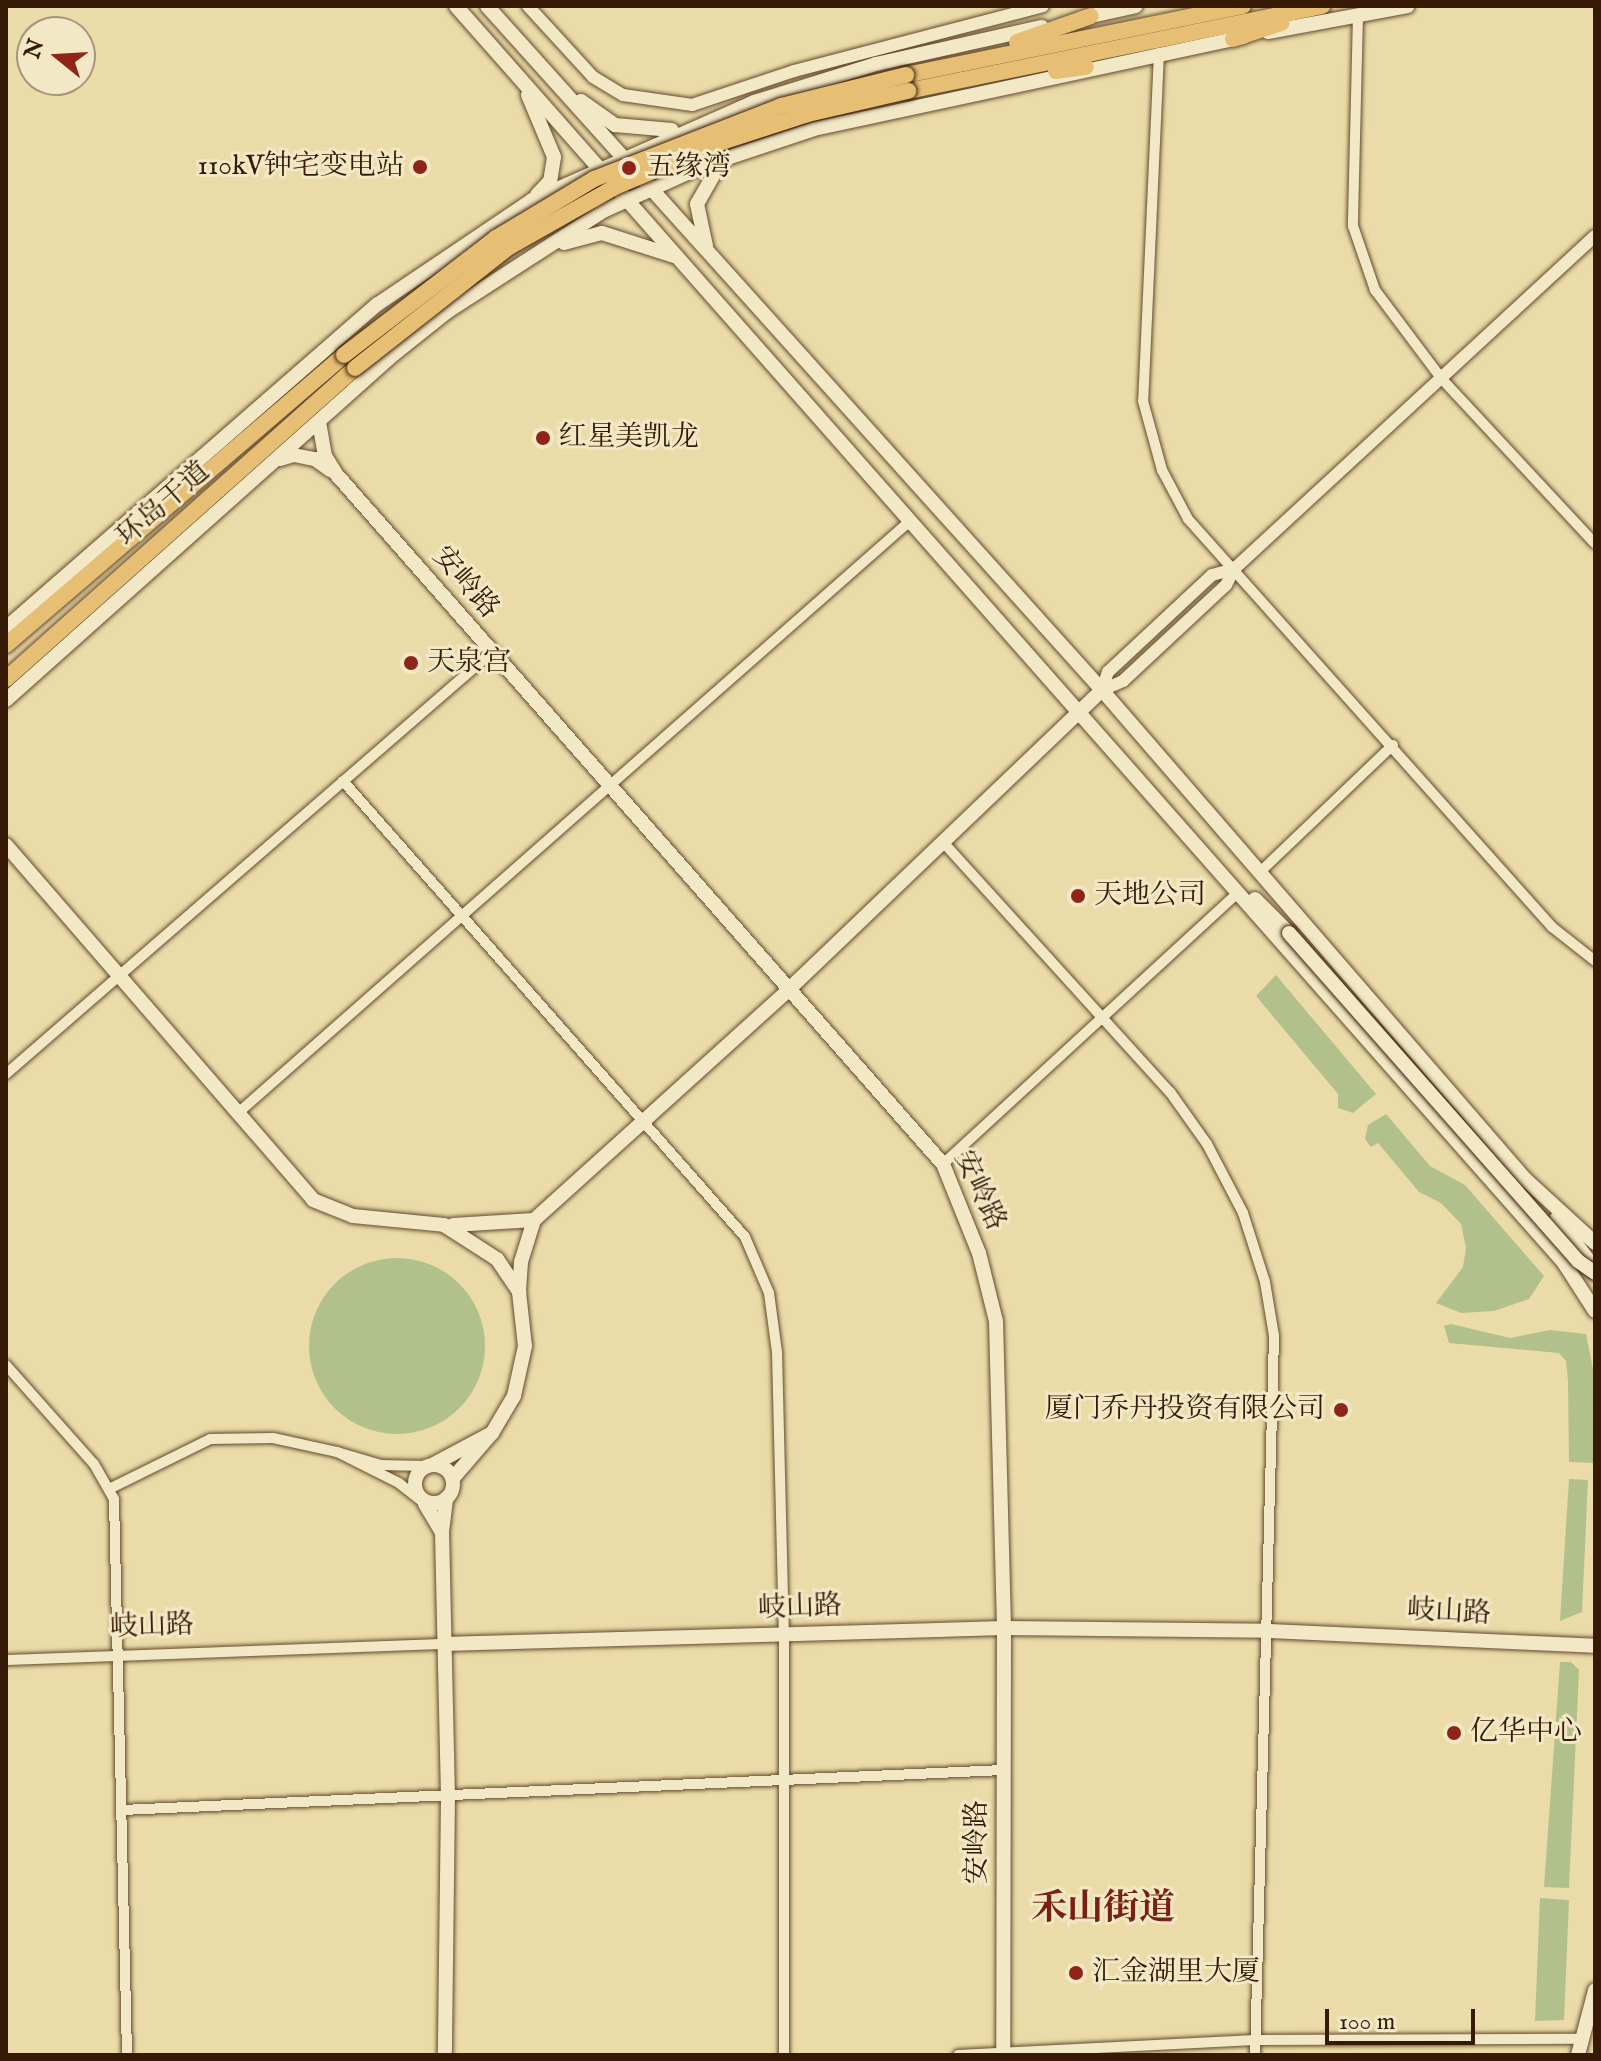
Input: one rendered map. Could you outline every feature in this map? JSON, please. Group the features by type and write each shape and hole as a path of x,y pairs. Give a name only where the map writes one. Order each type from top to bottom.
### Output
{"highway":[{"path":"927,71 1243,6"},
{"path":"350,361 509,247 615,187 722,142 907,83 1322,6"},
{"path":"1233,39 1335,6"},
{"path":"907,83 927,71 1091,16"},
{"path":"907,83 1086,67"},
{"name":"环岛干道","path":"6,645 350,361"},
{"name":"环岛干道","path":"6,679 350,361"}],"main road":[{"path":"456,6 1179,822 1564,1263 1595,1311"},
{"path":"487,6 650,191 1102,690 1525,1179 1595,1271"},
{"path":"6,628 378,304 532,200 684,129 876,64 1136,6"},
{"path":"6,700 448,311 533,255 628,201 722,160 814,129 1086,67 1408,6"},
{"path":"536,61 589,109 615,125 649,132 684,129"},
{"path":"515,70 554,157 550,181 532,200"},
{"path":"713,261 700,232 697,204 722,160"},
{"path":"533,255 602,233 675,256"},
{"path":"319,422 325,456 337,475"},
{"path":"278,459 294,455 315,459 337,475"},
{"name":"安岭路","path":"337,475 786,992 943,1164 979,1253 996,1321 1004,1628 1003,2054"},
{"path":"445,2055 448,1797 442,1532 446,1498 453,1478 492,1433 523,1371 519,1292 521,1262 534,1220 786,992 1102,690"},
{"path":"1179,822 1289,933 1570,1252 1595,1271"},
{"path":"6,845 300,1188 331,1211 444,1225 534,1220"},
{"path":"1525,1179 1595,1243"},
{"path":"444,1225 497,1259 519,1292"},
{"path":"442,1532 421,1501 418,1476 430,1465 492,1433"},
{"path":"430,1465 448,1467 453,1478"},
{"path":"421,1501 446,1498"},
{"name":"岐山路","path":"443,1644 1004,1628 1269,1631 1595,1646"},
{"path":"1578,2055 1579,2039 1595,1990"}],"street":[{"path":"528,6 593,77 613,89 661,104 692,105 794,71 1043,6"},
{"path":"1358,15 1353,226 1375,290 1441,378 1595,544"},
{"path":"1159,53 1143,401 1162,470 1188,519 1393,745 1552,927 1595,961"},
{"path":"1102,690 1123,681 1226,585 1234,569 1595,236"},
{"path":"238,1113 911,520"},
{"path":"6,1074 491,653"},
{"path":"1260,872 1393,745"},
{"path":"343,781 745,1237 769,1293 777,1352 784,1634 784,2055"},
{"path":"943,842 1170,1092 1207,1144 1243,1213 1265,1282 1274,1336 1269,1631 1255,2055"},
{"path":"943,1164 1238,893"},
{"path":"6,1365 94,1464 114,1499 127,2055"},
{"path":"109,1489 210,1439 273,1438 381,1465 430,1465"},
{"path":"337,1452 421,1501"},
{"name":"岐山路","path":"6,1660 443,1644"},
{"path":"122,1810 1004,1770"},
{"path":"958,2055 1255,2040 1579,2039"}],"green space":[{"path":"1276,975 1376,1094 1353,1113 1338,1108 1338,1094 1256,996"},
{"path":"1386,1114 1430,1166 1465,1185 1544,1276 1529,1299 1494,1311 1461,1313 1436,1303 1463,1267 1466,1248 1461,1224 1441,1203 1419,1192 1378,1143 1371,1147 1365,1139 1368,1125"},
{"path":"397,1258 431,1265 459,1284 478,1312 485,1346 478,1380 459,1408 431,1427 397,1434 363,1427 335,1408 316,1380 309,1346 316,1312 335,1284 363,1265"},
{"path":"1451,1324 1510,1338 1550,1330 1586,1334 1595,1379 1595,1463 1569,1462 1568,1381 1566,1361 1559,1353 1449,1343 1444,1326"},
{"path":"1569,1479 1588,1480 1582,1612 1560,1621"},
{"path":"1560,1662 1571,1662 1579,1670 1569,1888 1544,1887"},
{"path":"1540,1898 1569,1900 1564,2020 1535,2021"}],"place":[{"name":"110kV钟宅变电站","path":"420,167"},
{"name":"五缘湾","path":"629,168"},
{"name":"红星美凯龙","path":"543,438"},
{"name":"天泉宫","path":"411,663"},
{"name":"天地公司","path":"1078,896"},
{"name":"厦门乔丹投资有限公司","path":"1341,1410"},
{"name":"亿华中心","path":"1454,1733"},
{"name":"汇金湖里大厦","path":"1076,1973"}],"district":[{"name":"禾山街道","path":"1103,1910"}]}
